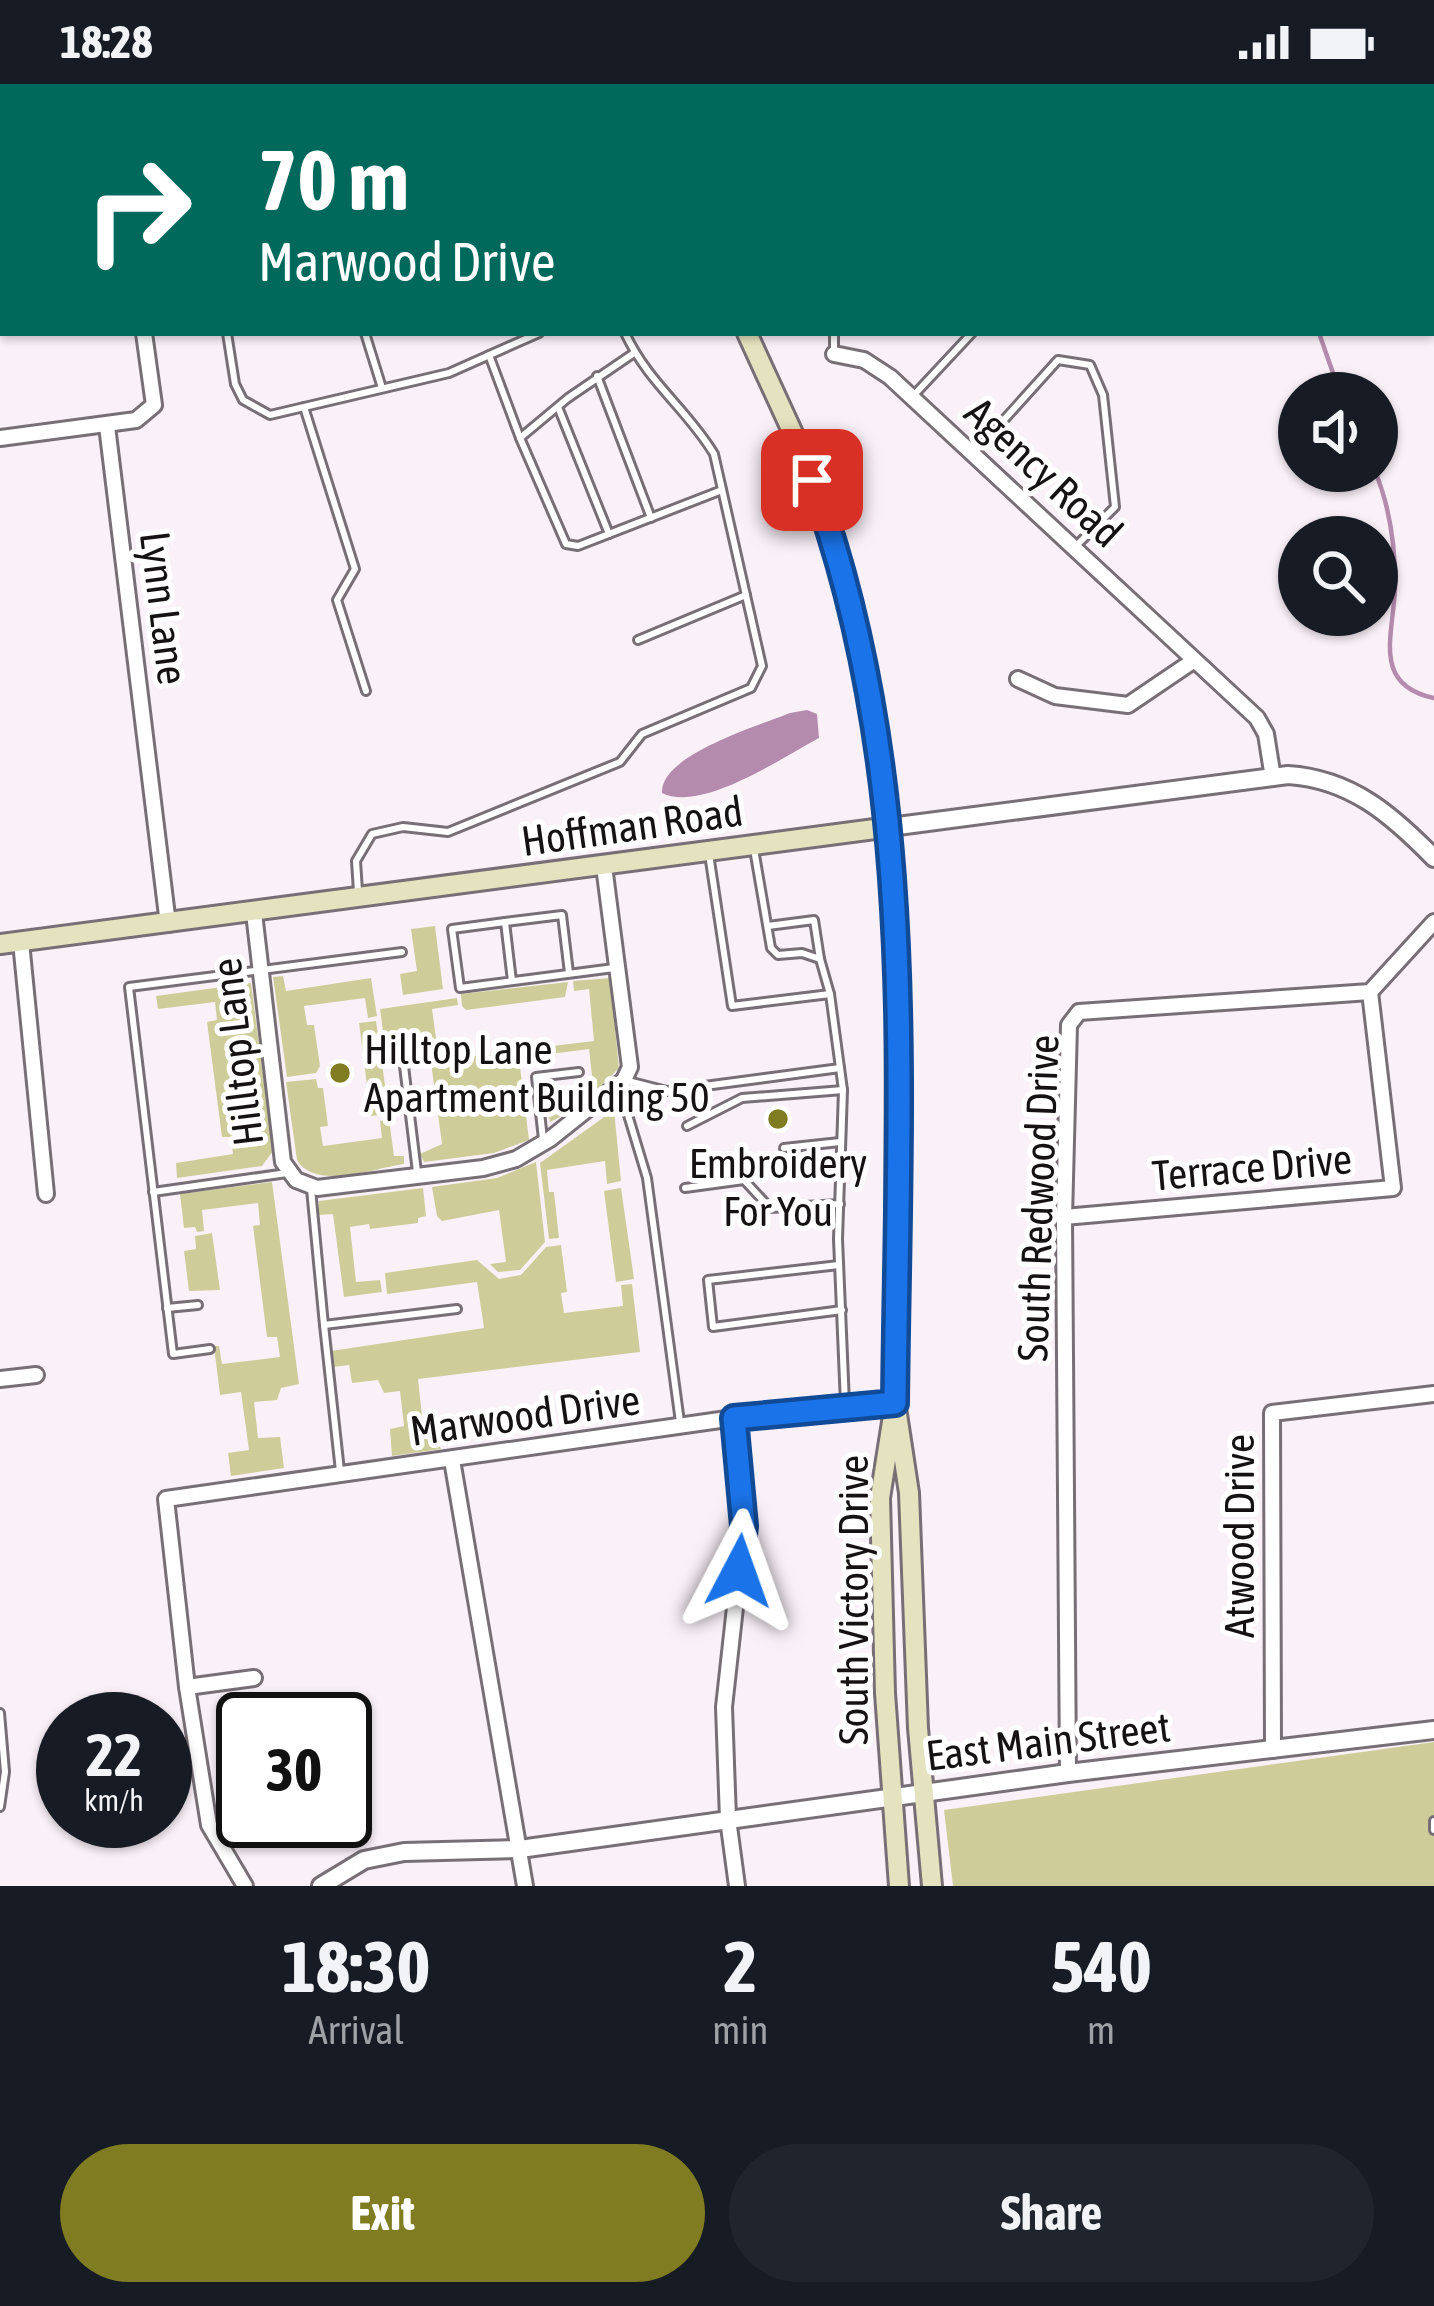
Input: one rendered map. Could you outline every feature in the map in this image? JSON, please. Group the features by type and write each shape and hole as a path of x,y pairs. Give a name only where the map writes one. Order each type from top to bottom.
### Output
{"main road":[{"name":"South Victory Drive","path":"748,336 802,453 838,557 870,689 890,827 896,933 895,1403 880,1498 891,1798 899,1886"},
{"name":"Hoffman Road","path":"0,944 890,827"},
{"name":"South Victory Drive","path":"895,1403 909,1493 923,1794 932,1886"}],"street":[{"path":"0,438 136,420 154,405 145,336"},
{"name":"Agency Road","path":"834,354 864,360 912,398 1257,718 1266,734 1273,778"},
{"name":"Lynn Lane","path":"107,426 168,924"},
{"path":"1018,679 1054,696 1128,705 1193,661"},
{"path":"1273,778 1307,776 1353,790 1379,806 1434,858"},
{"name":"Hoffman Road","path":"890,827 1273,778"},
{"path":"604,866 630,1067 624,1080"},
{"name":"Hilltop Lane","path":"254,913 284,1162 296,1180 310,1185 417,1176 516,1159 611,1094 624,1080"},
{"path":"1370,992 1434,922"},
{"path":"21,941 46,1194"},
{"name":"Terrace Drive","path":"1064,1217 1393,1188 1370,992"},
{"name":"South Redwood Drive","path":"1068,1774 1064,1217 1070,1025 1079,1012 1370,992"},
{"path":"0,1379 36,1375"},
{"name":"Atwood Drive","path":"1273,1750 1272,1413 1434,1394"},
{"name":"Marwood Drive","path":"187,1687 166,1498 734,1418 895,1403"},
{"path":"734,1418 744,1526 724,1706 728,1820 737,1886"},
{"path":"452,1460 525,1886"},
{"path":"245,1886 209,1826 187,1687 254,1678"},
{"name":"East Main Street","path":"321,1886 364,1860 404,1852 520,1849 1068,1774 1434,1730"}],"lane":[{"path":"228,336 243,400 270,415 448,373 532,336"},
{"path":"366,336 382,388"},
{"path":"359,899 356,861 372,834 404,827 448,832 620,762 641,734 751,688 762,666 714,454 701,433 663,394 626,336"},
{"path":"834,336 834,354"},
{"path":"912,398 969,336"},
{"path":"520,438 634,352"},
{"path":"489,355 566,544 578,546 722,490"},
{"path":"973,455 1058,360 1090,365 1103,394 1115,507 1073,548"},
{"path":"597,376 651,518"},
{"path":"304,407 356,569 337,600 366,691"},
{"path":"559,407 609,534"},
{"path":"638,640 746,595"},
{"path":"753,845 771,948 778,955 802,953 820,959"},
{"path":"708,851 731,1006 830,994"},
{"path":"569,974 562,915 452,929 460,988 617,968"},
{"path":"766,926 814,920 830,994 843,1090 839,1265 845,1408"},
{"path":"505,922 512,981"},
{"path":"800,943 802,953"},
{"path":"210,1349 173,1354 129,987 402,952"},
{"path":"403,1058 417,1176"},
{"path":"624,1080 667,1091 840,1068"},
{"path":"543,1143 536,1077 579,1072"},
{"path":"687,1126 742,1098 843,1090"},
{"path":"611,1094 628,1114 647,1178 680,1426"},
{"path":"784,1148 842,1142"},
{"path":"153,1192 290,1172"},
{"path":"685,1188 745,1180 770,1208 840,1204"},
{"path":"310,1185 340,1475"},
{"path":"839,1265 708,1280 713,1327 842,1310"},
{"path":"167,1308 198,1305"},
{"path":"324,1324 457,1309"},
{"path":"0,1712 5,1772 0,1808"}],"shaded area":[{"path":"807,710 817,714 819,738 720,789 698,796 662,793 666,779 693,754"},
{"path":"435,926 443,989 403,995 400,974 417,971 411,929"},
{"path":"283,976 286,991 371,978 377,1016 368,1018 365,998 304,1006 307,1025 314,1025 320,1066 316,1073 287,1077 273,977"},
{"path":"610,978 619,1068 594,1093 589,1049 527,1057 527,1049 594,1041 589,989 574,991 573,981"},
{"path":"568,982 565,997 466,1010 462,1006 461,994"},
{"path":"251,983 273,1151 262,1166 177,1178 176,1163 233,1154 231,1137 222,1137 207,1022 217,1020 215,1002 158,1009 156,996"},
{"path":"457,998 458,1005 432,1009 439,1060 518,1051 529,1140 494,1153 424,1162 420,1154 442,1144 429,1048 399,1051 397,1038 384,1039 380,1009"},
{"path":"376,1021 389,1114 371,1116 359,1023"},
{"path":"316,1079 318,1088 323,1088 328,1126 320,1127 323,1146 382,1138 380,1121 389,1119 394,1156 404,1156 404,1164 331,1176 306,1169 297,1160 286,1082"},
{"path":"594,1093 580,1107 550,1122 545,1099"},
{"path":"614,1110 621,1181 607,1184 605,1161 547,1170 559,1238 549,1239 540,1163"},
{"path":"536,1162 545,1242 520,1270 498,1272 490,1264 506,1262 499,1210 442,1221 432,1187 497,1178"},
{"path":"272,1182 299,1384 281,1388 277,1400 254,1402 258,1438 280,1437 284,1468 231,1476 228,1453 249,1450 241,1392 220,1395 214,1346 219,1346 222,1364 280,1357 277,1337 267,1337 253,1226 260,1225 258,1203 202,1210 204,1231 197,1232 195,1227 184,1228 180,1194"},
{"path":"423,1188 426,1216 418,1218 418,1223 350,1227 356,1282 380,1280 382,1292 344,1297 333,1214 318,1215 319,1201"},
{"path":"621,1188 634,1279 616,1282 604,1191"},
{"path":"212,1233 220,1290 189,1291 184,1251 196,1249 195,1236"},
{"path":"561,1245 567,1292 561,1293 564,1313 623,1306 621,1285 632,1284 640,1352 418,1379 422,1416 441,1449 392,1456 390,1429 404,1426 400,1391 384,1393 378,1380 352,1383 349,1365 333,1367 331,1351 484,1328 477,1282 387,1294 385,1273 477,1260 499,1279 521,1275 546,1247"},
{"path":"1434,1742 1434,1886 953,1886 944,1810"}],"waterway":[{"path":"1320,336 1333,372"},
{"path":"1381,492 1394,554 1393,668 1413,691 1434,698"}],"place":[{"name":"Hilltop Lane Apartment Building 50","path":"340,1073"},
{"name":"Embroidery For You","path":"778,1119"}],"route":[{"path":"739,1571 744,1526 734,1418 895,1403 896,933 890,827 861,647 812,480"}]}
